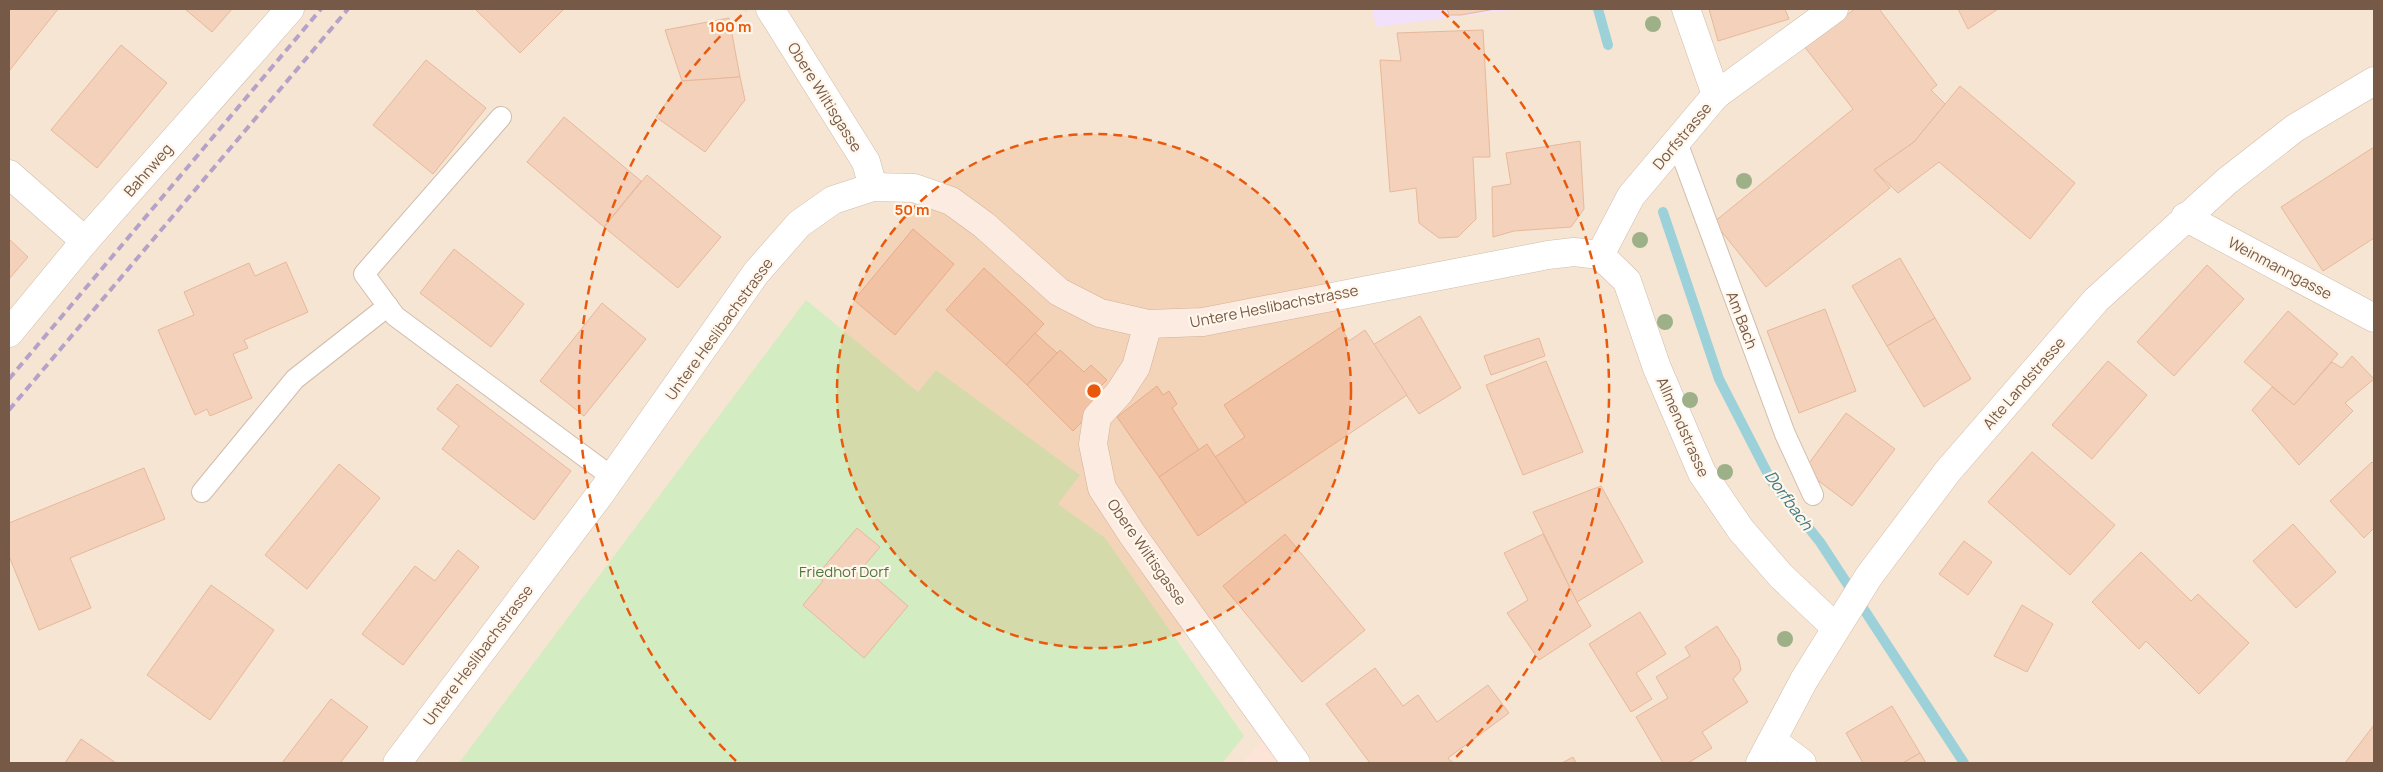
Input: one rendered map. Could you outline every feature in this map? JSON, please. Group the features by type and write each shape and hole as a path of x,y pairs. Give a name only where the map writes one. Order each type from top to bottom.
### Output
{"street":[{"name":"Bahnweg","path":"9,333 86,241 290,9"},
{"name":"Obere Wiltisgasse","path":"770,9 866,162 873,187"},
{"name":"Dorfstrasse","path":"1600,255 1631,196 1716,95 1686,9"},
{"path":"1716,95 1834,9"},
{"name":"Alte Landstrasse","path":"1766,752 1837,623 1868,576 1948,472 2096,300 2185,217 2227,181 2295,128 2374,80"},
{"path":"9,174 86,241"},
{"name":"Untere Heslibachstrasse","path":"397,763 612,477 756,273 799,224 833,200 873,187 914,188 951,201 984,225 1059,292 1100,312 1148,324 1203,322 1548,255 1574,252 1600,255"},
{"name":"Weinmanngasse","path":"2185,217 2374,318"},
{"name":"Allmendstrasse","path":"1600,255 1627,280 1657,368 1702,473 1741,530 1781,576 1837,623"},
{"name":"Obere Wiltisgasse","path":"1148,324 1136,367 1119,393 1098,417 1093,444 1102,488 1132,534 1296,763"},
{"path":"1766,752 1802,763"}],"lane":[{"path":"501,116 364,274 394,316 612,477"},
{"name":"Am Bach","path":"1676,142 1785,434 1812,496"},
{"path":"202,492 295,379 388,306"}],"shaded area":[{"path":"9,9 2374,9 2374,763 9,763"},
{"path":"1372,9 1519,9 1376,27"},
{"path":"1265,737 1284,763 1242,763"}],"green space":[{"name":"Friedhof Dorf","path":"806,300 918,392 936,370 1080,475 1058,504 1105,538 1244,736 1222,763 459,763"}],"building":[{"path":"9,9 58,9 9,71"},
{"path":"185,9 232,9 212,32"},
{"path":"475,9 564,9 520,53"},
{"path":"1447,9 1495,9 1461,15 1449,15"},
{"path":"1709,9 1785,9 1789,19 1718,41"},
{"path":"1855,9 1879,9 1937,85 1931,90 1945,104 1914,142 1874,170 1890,188 1766,287 1714,222 1853,109 1804,46"},
{"path":"1958,9 1998,9 1968,29"},
{"path":"729,18 740,77 682,81 665,30"},
{"path":"1483,30 1490,157 1473,157 1476,219 1458,237 1439,238 1419,223 1416,188 1390,192 1380,60 1401,61 1397,33"},
{"path":"121,45 167,83 97,168 51,130"},
{"path":"426,60 486,108 433,174 373,125"},
{"path":"740,77 745,100 705,152 656,117 682,81"},
{"path":"1960,86 2075,183 2030,239 1939,162 1898,193 1874,170 1914,142"},
{"path":"564,117 641,181 604,227 527,162"},
{"path":"1580,141 1584,209 1571,227 1514,231 1493,237 1492,187 1511,184 1506,153"},
{"path":"2374,147 2374,238 2323,271 2281,207"},
{"path":"647,175 721,237 678,288 604,227"},
{"path":"913,229 954,264 895,335 854,300"},
{"path":"9,239 28,257 9,279"},
{"path":"454,249 524,304 491,347 420,293"},
{"path":"1900,258 1935,318 1887,346 1852,286"},
{"path":"286,262 308,312 244,340 248,348 233,354 252,398 210,416 207,409 195,415 158,330 194,315 184,292 249,263 255,276"},
{"path":"2207,265 2244,299 2174,376 2137,342"},
{"path":"984,268 1044,324 1006,365 946,310"},
{"path":"602,303 646,339 584,416 540,381"},
{"path":"1825,309 1856,391 1799,413 1767,331"},
{"path":"2288,311 2338,354 2294,405 2244,362"},
{"path":"1420,316 1461,388 1419,414 1373,345"},
{"path":"1935,318 1971,379 1924,407 1887,346"},
{"path":"1341,327 1349,341 1365,330 1407,395 1246,503 1215,457 1245,437 1224,405"},
{"path":"1035,333 1057,353 1027,385 1006,365"},
{"path":"1539,338 1545,356 1491,375 1484,356"},
{"path":"1060,350 1084,372 1091,365 1107,380 1098,389 1106,397 1073,431 1027,385"},
{"path":"2352,356 2374,379 2345,403 2353,411 2299,465 2252,410 2272,387 2294,405 2332,362 2342,368"},
{"path":"1546,361 1583,452 1523,475 1486,385"},
{"path":"2108,361 2147,395 2092,459 2052,425"},
{"path":"457,384 571,471 534,520 442,449 459,426 437,409"},
{"path":"1157,386 1163,395 1169,391 1177,404 1172,408 1199,450 1159,477 1117,417"},
{"path":"1846,413 1895,449 1852,506 1804,470"},
{"path":"1207,444 1246,503 1198,536 1159,477"},
{"path":"2032,452 2115,525 2070,575 1988,502"},
{"path":"2372,462 2374,464 2374,528 2364,538 2330,501"},
{"path":"339,464 380,498 307,589 265,555"},
{"path":"144,468 165,519 70,558 91,608 39,630 9,556 9,523"},
{"path":"1601,486 1643,562 1577,602 1533,512"},
{"path":"2293,524 2336,572 2296,608 2253,561"},
{"path":"857,528 880,547 863,567 908,606 864,658 803,605 823,581 816,576"},
{"path":"1285,534 1365,630 1302,682 1223,586"},
{"path":"1543,534 1591,626 1539,660 1507,613 1528,600 1504,553"},
{"path":"1964,541 1992,562 1968,595 1939,574"},
{"path":"458,550 479,567 403,665 362,634 415,566 435,581"},
{"path":"2141,552 2191,601 2198,594 2249,643 2199,694 2146,641 2139,649 2092,602"},
{"path":"211,585 274,630 210,720 147,675"},
{"path":"2022,605 2053,624 2027,672 1994,656"},
{"path":"1640,612 1666,654 1636,673 1652,699 1631,712 1589,644"},
{"path":"1717,626 1739,660 1741,670 1733,679 1748,702 1702,732 1712,748 1688,763 1663,763 1636,717 1668,698 1656,677 1690,656 1685,647"},
{"path":"1375,668 1403,706 1418,695 1437,722 1488,685 1509,713 1448,758 1452,763 1370,763 1326,704"},
{"path":"331,699 368,727 340,763 282,763"},
{"path":"1892,706 1920,753 1903,763 1863,763 1846,733"},
{"path":"2374,725 2374,763 2345,763"},
{"path":"81,739 116,763 65,763"},
{"path":"1920,753 1926,763 1903,763"},
{"path":"1573,757 1576,763 1562,763"}],"waterway":[{"name":"Dorfbach","path":"1598,9 1608,45"},
{"name":"Dorfbach","path":"1663,212 1719,379 1772,482 1820,542 1964,763"}],"railway":[{"path":"9,379 321,9"},
{"path":"9,410 348,9"}]}
